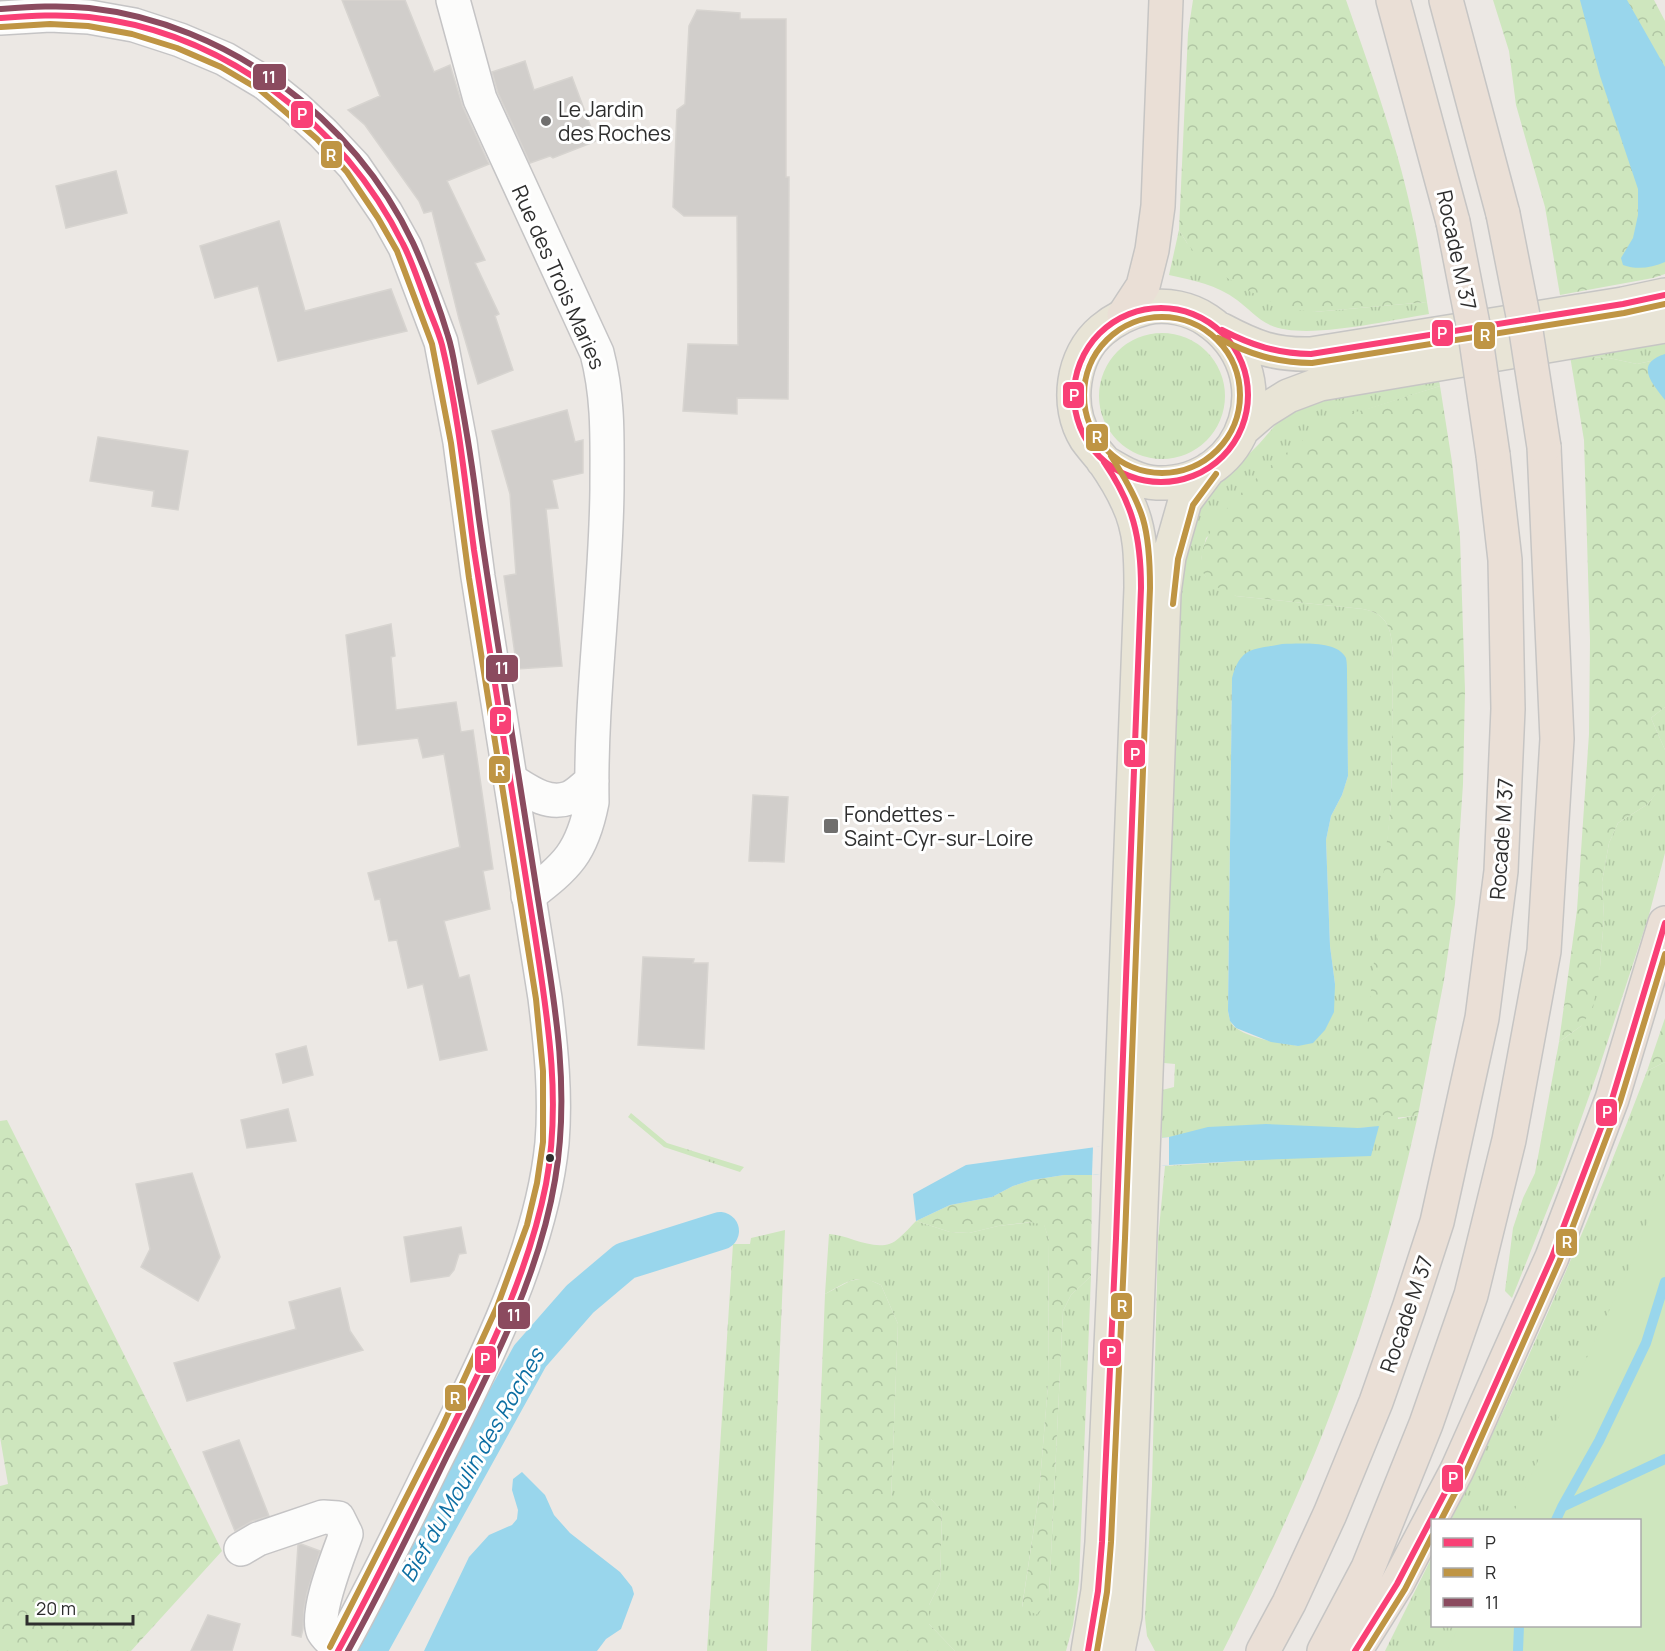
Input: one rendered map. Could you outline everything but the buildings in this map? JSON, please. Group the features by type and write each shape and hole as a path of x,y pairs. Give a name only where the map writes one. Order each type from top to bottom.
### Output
{"highway":[{"path":"1124,315 1143,286 1152,250 1158,206 1166,0"},
{"name":"Rocade M 37","path":"1263,1651 1289,1603 1330,1514 1376,1402 1437,1222 1482,1018 1501,871 1508,709 1505,560 1493,455 1476,340 1453,222 1393,0"},
{"path":"1324,1651 1368,1568 1426,1424 1471,1295 1509,1140 1544,951 1557,739 1544,447 1526,331 1503,214 1446,0"},
{"path":"1431,1519 1457,1470 1552,1257 1612,1099 1665,923"},
{"path":"1355,1651 1397,1584 1431,1519"}],"main road":[{"path":"1118,1651 1125,1616 1128,1554 1141,564 1136,522 1128,502 1103,461 1085,438 1075,411 1074,382 1083,354 1101,331 1124,315 1149,307 1176,308 1200,315 1222,330 1253,346 1290,355 1311,354 1623,304 1665,295"},
{"path":"1243,429 1264,411 1288,396 1320,384 1665,326"},
{"path":"1088,1651 1098,1591 1132,1156 1164,593 1169,557 1185,501 1209,470 1229,452 1243,429 1250,402 1248,375 1238,351 1222,330"},
{"path":"1103,461 1128,476 1156,483 1183,480 1209,470"}],"street":[{"name":"Rue des Trois Maries","path":"453,0 480,99 597,353 606,397 606,550 592,802 588,823 570,862 528,896"},
{"path":"0,18 50,15 89,17 134,25 180,40 225,59 265,83 296,108 354,166 386,213 405,247 441,342 460,442 478,577 545,998 553,1067 552,1143 538,1214 523,1265 480,1371 339,1650 324,1632 321,1613 346,1534 338,1518 322,1517 258,1539 241,1549"},
{"path":"512,781 539,798 558,799 569,798 592,781"}],"green space":[{"path":"1193,0 1346,0 1385,113 1402,171 1417,238 1427,302 1314,312 1284,308 1245,289 1203,263 1187,243 1179,230 1188,33"},
{"path":"1493,0 1654,0 1665,21 1665,274 1560,295 1545,207 1516,105 1509,51"},
{"path":"1179,230 1187,243 1314,312 1427,302 1429,314 1325,330 1304,331 1270,325 1221,290 1169,275"},
{"path":"1162,333 1186,338 1206,352 1220,372 1225,396 1220,420 1206,440 1186,454 1162,459 1138,454 1118,440 1104,420 1099,396 1104,372 1118,352 1138,338"},
{"path":"1665,339 1665,358 1637,364 1609,358 1570,356"},
{"path":"1570,356 1609,358 1637,364 1665,358 1665,707 1651,718 1665,750 1665,782 1648,804 1618,823 1609,843 1602,882 1604,918 1600,967 1593,1008 1581,1026 1559,1042 1577,910 1589,734 1590,640 1584,440"},
{"path":"1437,369 1440,386 1340,418 1206,538 1201,559 1205,576 1236,596 1363,609 1380,616 1385,621 1391,635 1393,661 1391,803 1381,911 1398,1119 1418,1115 1389,1234 1353,1351 1314,1456 1250,1596 1223,1651 1155,1651 1147,1636 1145,1618 1152,1485 1158,1239 1165,1166 1259,1160 1378,1127 1162,1138 1162,1090 1174,1087 1175,1064 1164,1063 1182,557 1197,506 1278,422 1305,403","holes":["1346,658 1348,776 1342,795 1331,816 1326,840 1330,946 1335,984 1298,1046 1266,1040 1242,1032 1234,1026 1228,1011 1232,678"]},
{"path":"1440,386 1452,462 1460,537 1465,691 1463,784 1455,904 1444,980 1418,1115 1401,1117 1378,1112 1372,1105 1366,1084 1364,1055 1391,803 1393,661 1391,635 1385,621 1380,616 1363,609 1236,596 1208,580 1201,557 1209,534 1226,510 1273,463 1299,443 1343,416"},
{"path":"1665,707 1665,750 1651,718"},
{"path":"1665,781 1665,853 1649,915 1562,1173 1512,1298 1505,1291 1513,1228 1523,1198 1535,1173 1559,1042 1581,1026 1600,967 1604,918 1602,882 1609,843 1618,823 1648,804"},
{"path":"1665,1018 1665,1062 1647,1071"},
{"path":"1665,1062 1665,1651 1385,1651 1431,1559 1431,1627 1641,1627 1641,1519 1451,1519 1554,1298 1647,1071"},
{"path":"631,1113 667,1143 744,1167 740,1172 664,1147 628,1117"},
{"path":"7,1120 222,1551 131,1651 0,1651 0,1486 8,1484 0,1437 0,1121"},
{"path":"1665,1172 1665,1651 1447,1651 1459,1627 1641,1627 1641,1519 1510,1519 1636,1254"},
{"path":"1064,1175 1092,1175 1091,1276 1071,1295 1063,1311 1049,1596 1038,1615 1022,1608 1039,1494 1048,1384 1049,1240 1044,1225 1031,1222 998,1226 969,1233 950,1232 916,1221 950,1205 992,1197 1013,1186 1032,1180"},
{"path":"916,1221 950,1232 969,1233 998,1226 1032,1222 1044,1224 1049,1240 1048,1384 1039,1494 1022,1607 1049,1596 1063,1311 1071,1295 1091,1276 1079,1581 1073,1625 1066,1651 955,1651 929,1624 929,1605 940,1583 942,1511 931,1499 891,1499 898,1324 881,1285 872,1281 852,1280 825,1294 829,1234 883,1245 899,1238"},
{"path":"785,1230 767,1651 707,1651 733,1244 750,1244 751,1238"},
{"path":"865,1278 881,1285 898,1324 891,1499 931,1499 942,1511 940,1583 929,1605 929,1624 955,1651 811,1651 825,1294 850,1281"}],"water":[{"path":"1580,0 1627,0 1665,67 1665,262 1654,266 1628,267 1623,265 1621,258 1633,238 1638,215 1638,189 1600,76"},
{"path":"1665,354 1665,400 1651,381 1648,369 1655,358"},
{"path":"1282,644 1317,644 1335,648 1346,658 1347,666 1348,776 1342,795 1331,816 1326,840 1330,946 1335,984 1334,1012 1325,1030 1313,1043 1298,1046 1271,1042 1236,1028 1230,1021 1228,1011 1232,678 1244,655 1256,649"},
{"path":"1266,1124 1358,1128 1379,1126 1371,1156 1169,1165 1092,1175 1064,1175 1032,1180 1013,1186 992,1197 950,1205 916,1221 913,1194 966,1165 1169,1137 1208,1127"},
{"path":"522,1472 545,1495 554,1515 570,1533 620,1572 632,1587 634,1594 621,1629 606,1639 597,1651 424,1651 469,1557 489,1535 512,1525 517,1519 518,1510 512,1490 513,1479"}],"pier":[{"path":"1169,1137 1169,1165 1092,1175 1093,1147"}],"waterway":[{"name":"Bief du Moulin des Roches","path":"367,1651 530,1356 580,1299 625,1261 720,1231"},
{"path":"1562,1507 1599,1441 1646,1343 1665,1282"},
{"path":"1556,1519 1562,1507 1665,1459"},
{"path":"1518,1651 1519,1627"}],"transit line":[{"name":"11","path":"0,9 78,7 140,17 190,33 237,56 281,84 321,118 357,156 388,198 423,265 453,354 552,988 561,1084 559,1148 548,1216 538,1252 512,1322 411,1530 348,1651"},
{"name":"P","path":"0,18 78,16 139,26 187,42 232,64 274,91 313,123 348,160 378,200 409,257 440,339 448,370 481,596 544,993 553,1088 551,1152 538,1220 527,1256 500,1325 470,1392 338,1651"},
{"name":"R","path":"1,27 50,24 88,26 132,34 177,48 221,67 260,90 317,139 347,172 397,251 432,344 451,443 469,578 536,999 543,1071 543,1142 537,1183 527,1225 497,1307 442,1427 330,1647"},
{"name":"P","path":"1222,330 1265,348 1311,354 1623,304 1665,295"},
{"name":"R","path":"1218,338 1241,349 1264,356 1312,363 1624,313 1665,304"},
{"name":"P","path":"1161,308 1178,309 1194,314 1210,322 1223,333 1234,346 1242,362 1247,378 1248,395 1247,412 1242,428 1234,444 1223,457 1210,468 1194,476 1178,481 1161,482 1144,481 1128,476 1112,468 1099,457 1088,444 1080,428 1075,412 1074,395 1075,378 1080,362 1088,346 1099,333 1112,322 1128,314 1144,309 1161,308"},
{"name":"R","path":"1162,317 1192,323 1217,340 1234,365 1240,395 1234,425 1217,450 1192,467 1162,473 1132,467 1107,450 1090,425 1084,395 1090,365 1107,340 1132,323 1162,317"},
{"name":"R","path":"1097,1651 1107,1592 1111,1542 1150,588 1149,549 1143,519 1131,490 1111,456"},
{"name":"P","path":"1088,1651 1098,1591 1102,1542 1141,588 1139,553 1133,522 1122,492 1104,462"},
{"name":"R","path":"1173,604 1178,559 1193,505 1216,474"},
{"name":"P","path":"1431,1519 1457,1470 1552,1257 1612,1099 1665,923"},
{"name":"R","path":"1442,1519 1465,1474 1560,1260 1620,1102 1665,954"},
{"name":"P","path":"1355,1651 1397,1584 1431,1519"},
{"name":"R","path":"1366,1651 1405,1589 1431,1538"}],"place":[{"name":"Le Jardin des Roches","path":"546,121"},
{"name":"Fondettes - Saint-Cyr-sur-Loire","path":"831,826"}]}
